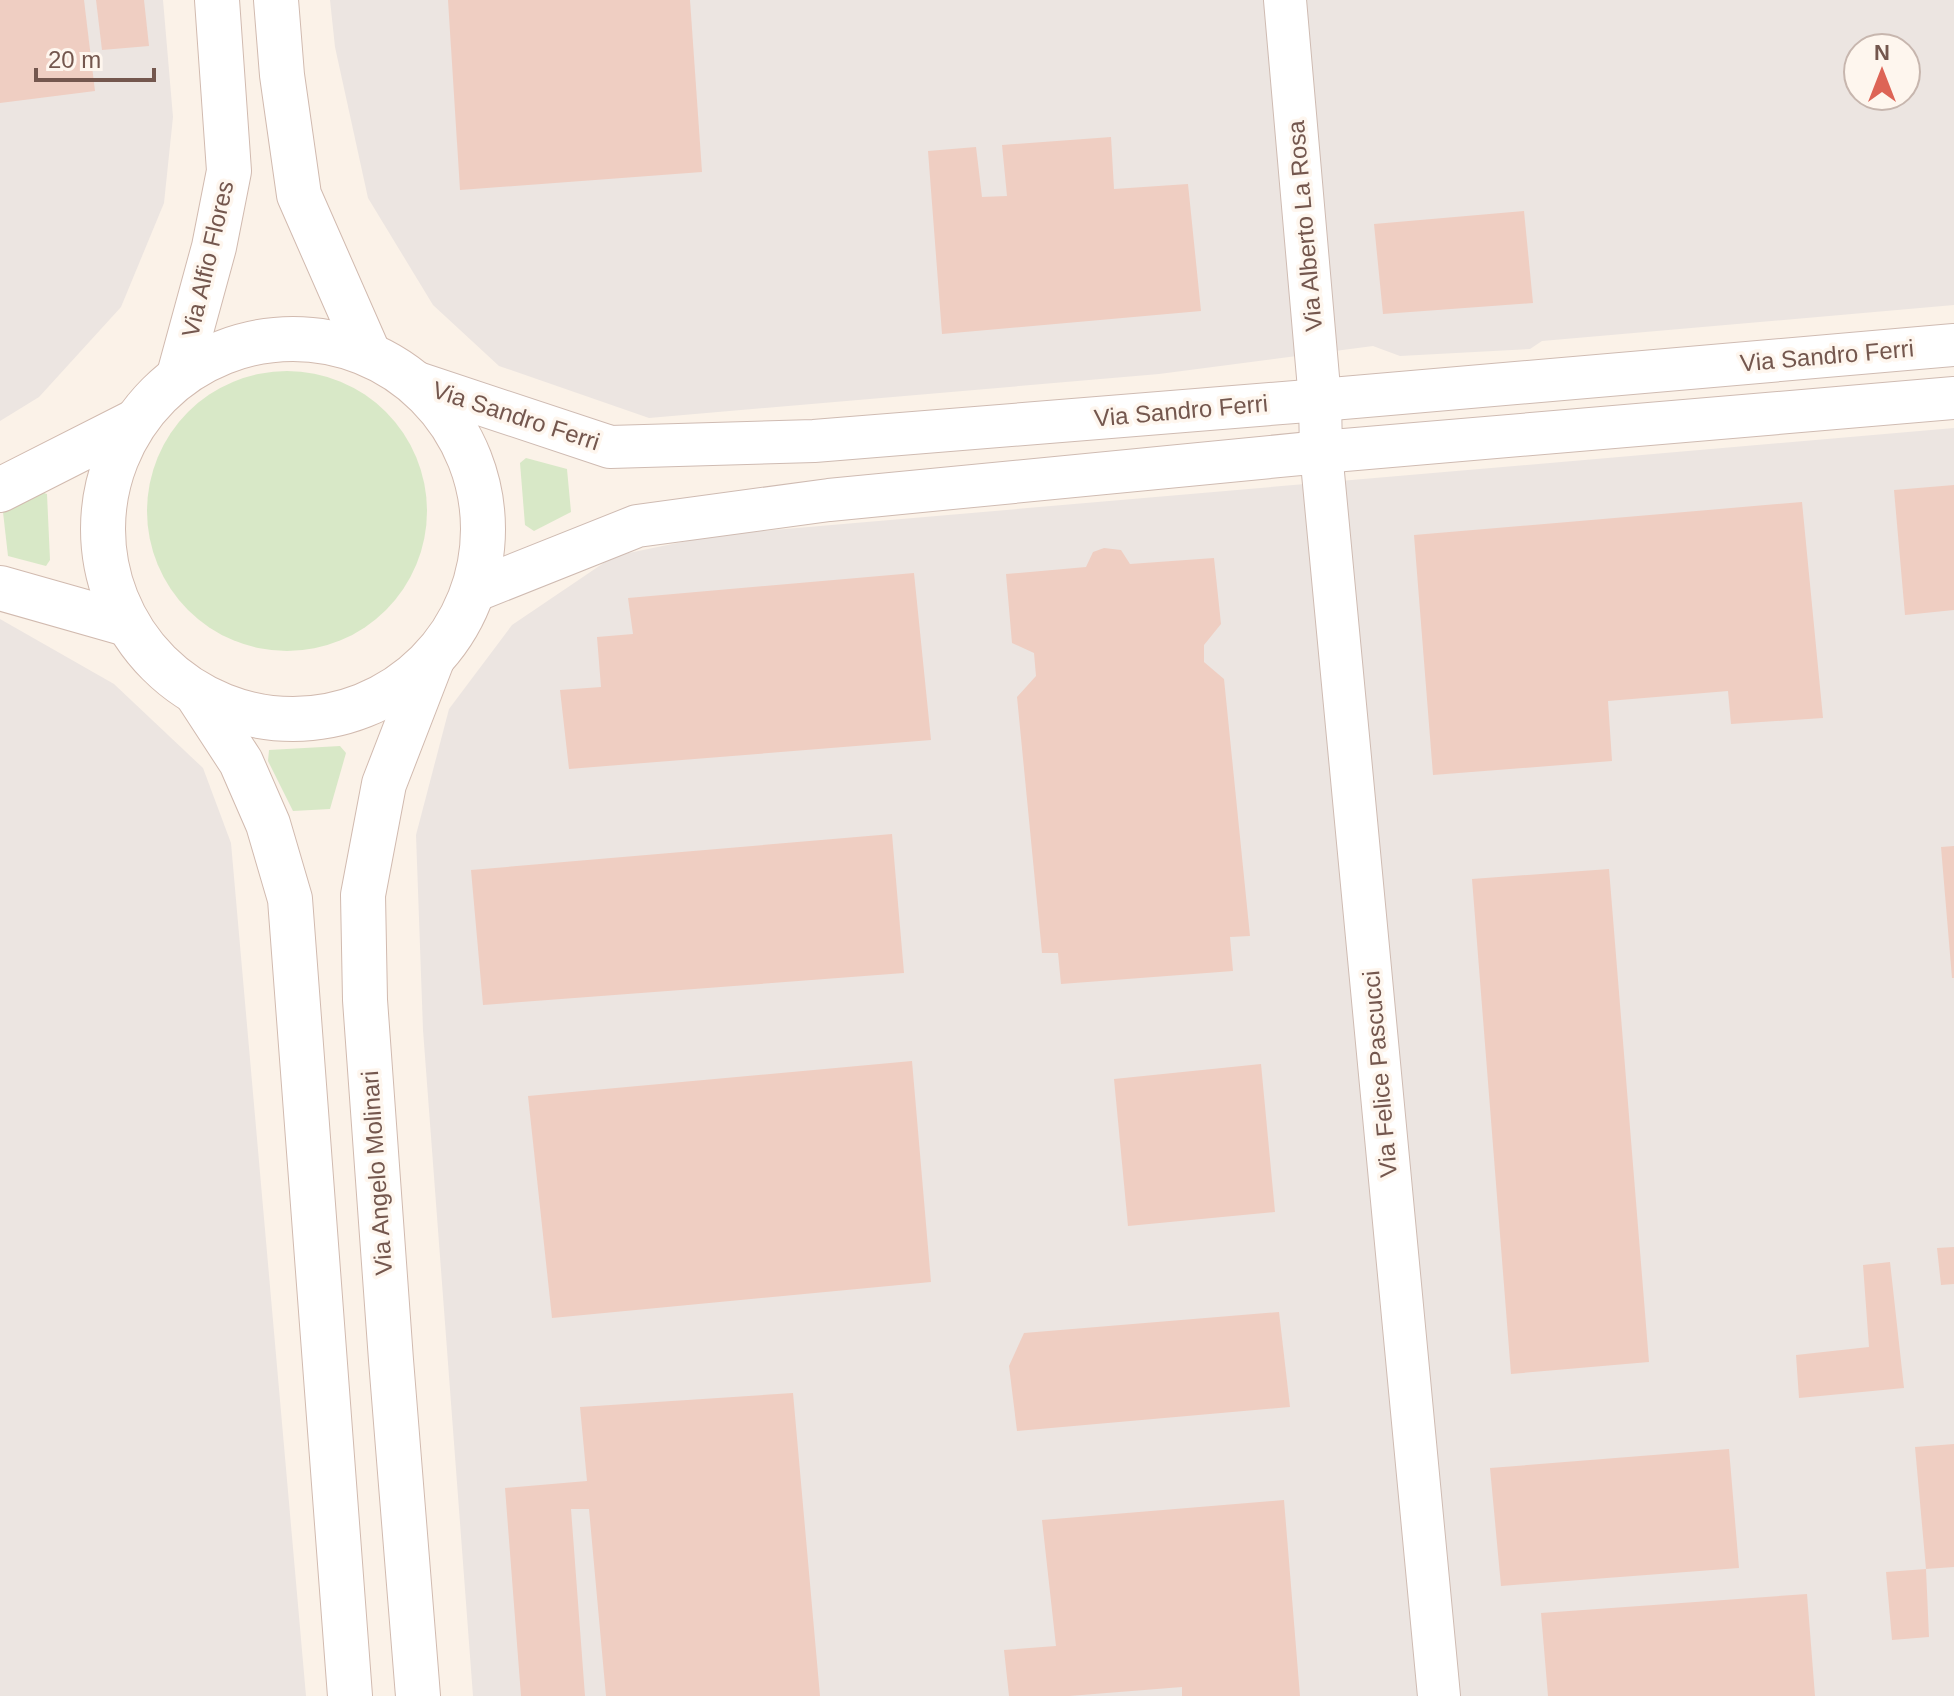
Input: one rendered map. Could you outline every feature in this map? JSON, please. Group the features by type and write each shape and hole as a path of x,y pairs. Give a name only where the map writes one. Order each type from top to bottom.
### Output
{"street":[{"name":"Via Alfio Flores","path":"179,375 214,247 229,171 217,0"},
{"path":"276,0 282,75 299,195 368,352"},
{"name":"Via Alberto La Rosa","path":"1285,0 1320,400 1321,452"},
{"path":"303,338 368,352 417,383 455,426 478,478 485,535 474,591 457,627 432,660 381,698 320,718 256,716 196,693 157,663 127,624 107,575 101,522 111,470 134,422 179,375 238,346 303,338"},
{"name":"Via Sandro Ferri","path":"417,383 610,447 814,441 1954,345"},
{"path":"474,591 637,526 829,500 1321,452 1954,398"},
{"path":"0,490 134,422"},
{"name":"Via Felice Pascucci","path":"1321,452 1439,1696"},
{"path":"0,588 127,624"},
{"name":"Via Angelo Molinari","path":"418,1696 365,1000 363,895 384,784 432,660"},
{"path":"196,693 241,762 268,824 290,899 350,1696"}],"shaded area":[{"path":"0,0 163,0 173,117 164,203 121,307 39,397 0,421"},
{"path":"330,0 1954,0 1954,305 1542,341 1530,349 1400,356 1373,346 1159,374 649,418 499,366 433,305 368,198 335,47"},
{"path":"1954,428 1954,1696 473,1696 423,1030 416,835 449,709 512,625 614,556 716,535"},
{"path":"0,619 114,684 203,768 231,843 306,1696 0,1696"}],"green space":[{"path":"287,371 328,377 365,395 386,412 403,433 421,470 427,511 421,552 403,589 386,610 365,627 328,645 287,651 246,645 209,627 188,610 171,589 153,552 147,511 153,470 171,433 188,412 209,395 246,377"},
{"path":"526,458 567,469 571,512 534,531 525,525 520,463"},
{"path":"41,492 47,494 50,560 46,566 8,556 3,512"},
{"path":"340,746 346,753 330,809 293,811 268,761 269,750"}],"building":[{"path":"0,0 84,0 95,91 0,103"},
{"path":"96,0 144,0 149,46 102,50"},
{"path":"448,0 690,0 702,172 460,190"},
{"path":"1111,137 1114,189 1188,184 1201,311 942,334 928,151 976,147 982,197 1007,196 1002,145"},
{"path":"1524,211 1533,303 1383,314 1374,224"},
{"path":"1954,485 1954,610 1905,615 1894,490"},
{"path":"1802,502 1823,718 1731,724 1728,691 1608,701 1612,761 1433,775 1414,535"},
{"path":"1104,548 1121,550 1130,564 1214,558 1221,624 1204,645 1204,662 1224,679 1250,936 1230,937 1233,971 1061,984 1058,953 1042,953 1017,697 1036,676 1034,653 1012,643 1006,574 1086,567 1093,552"},
{"path":"914,573 931,740 569,769 560,690 601,687 597,637 633,634 628,598"},
{"path":"892,834 904,973 483,1005 471,870"},
{"path":"1954,846 1954,978 1952,978 1941,847"},
{"path":"1609,869 1649,1362 1511,1374 1472,879"},
{"path":"912,1061 931,1282 552,1318 528,1096"},
{"path":"1261,1064 1275,1212 1128,1226 1114,1079"},
{"path":"1954,1247 1954,1284 1941,1285 1937,1248"},
{"path":"1890,1262 1904,1388 1799,1398 1796,1355 1869,1347 1863,1265"},
{"path":"1279,1312 1290,1407 1017,1431 1009,1366 1024,1333"},
{"path":"793,1393 820,1696 606,1696 589,1509 571,1509 585,1696 521,1696 505,1488 587,1481 580,1407"},
{"path":"1954,1444 1954,1567 1926,1569 1915,1447"},
{"path":"1729,1449 1739,1568 1501,1586 1490,1468"},
{"path":"1284,1500 1300,1696 1182,1696 1182,1687 1069,1696 1009,1696 1004,1650 1056,1646 1042,1520"},
{"path":"1926,1569 1929,1637 1892,1640 1886,1572"},
{"path":"1807,1594 1815,1696 1548,1696 1541,1613"}]}
